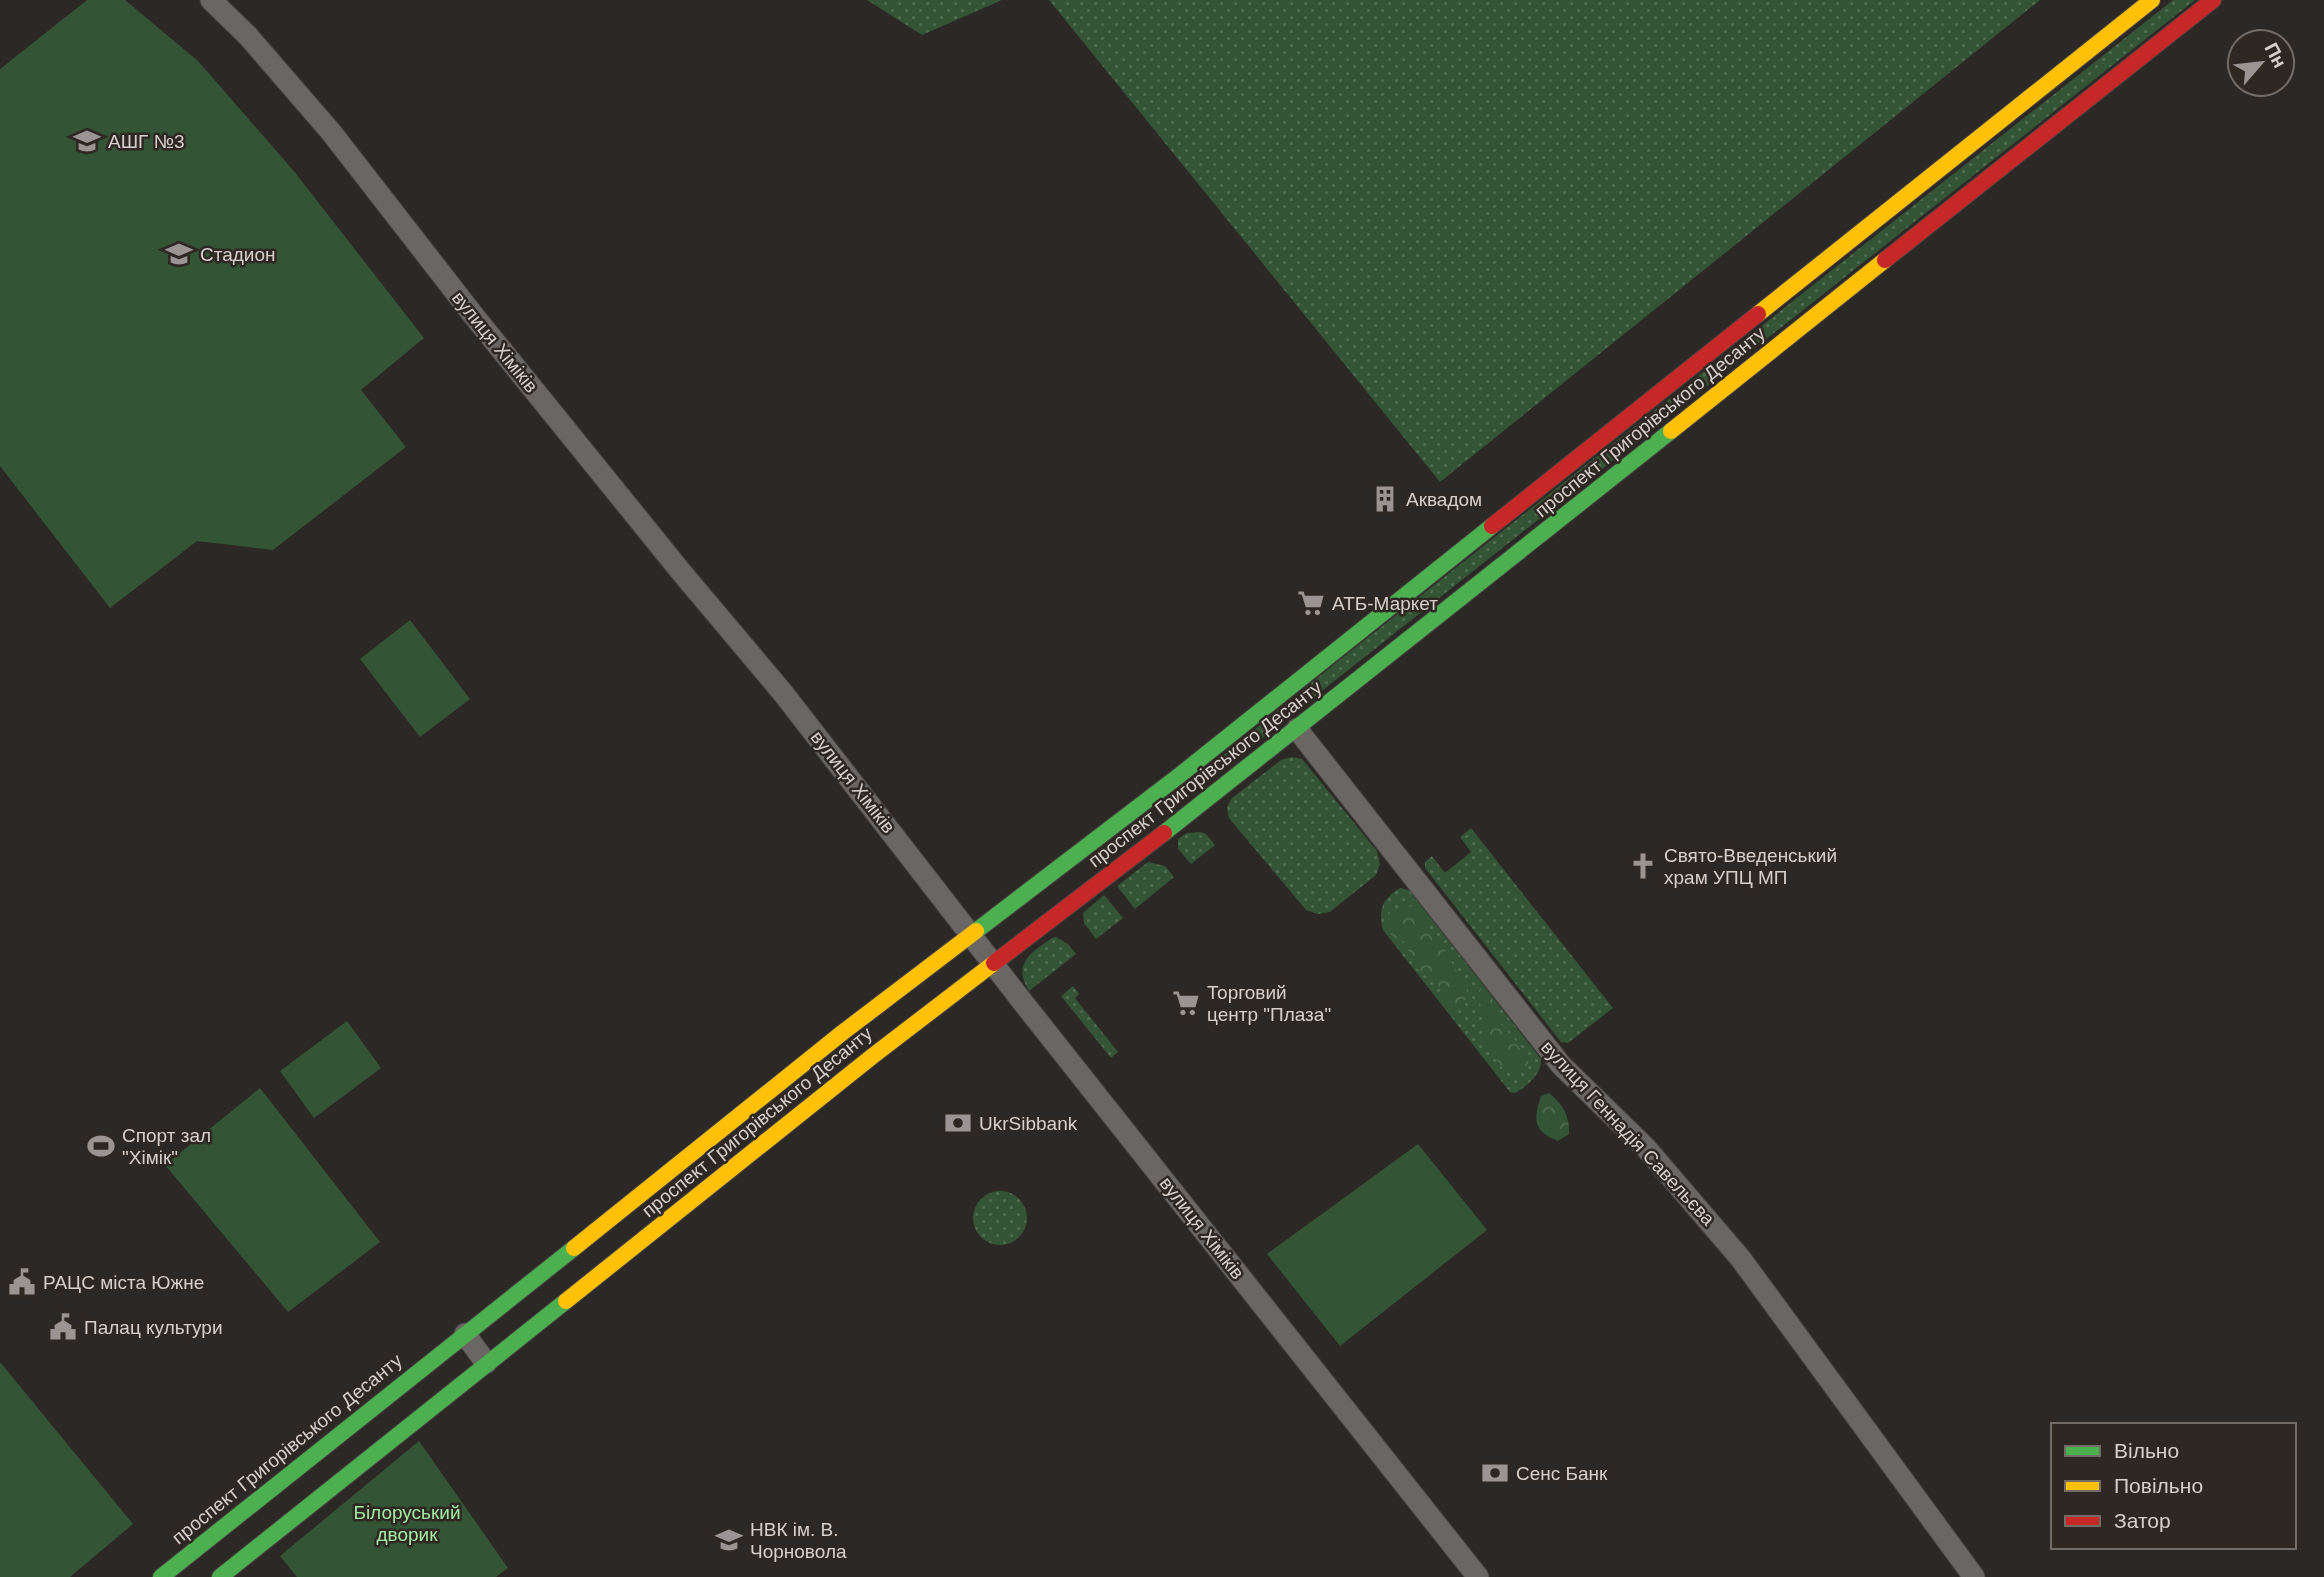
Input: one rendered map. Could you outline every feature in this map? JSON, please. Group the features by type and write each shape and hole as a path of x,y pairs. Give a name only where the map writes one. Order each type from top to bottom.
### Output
{"street":[{"name":"вулиця Хіміків","path":"211,0 248,36 331,132 401,225 682,573 803,718 1034,1016 1478,1577"},
{"name":"проспект Григорівського Десанту","path":"161,1577 842,1033 1180,775 2152,0"},
{"name":"проспект Григорівського Десанту","path":"220,1577 874,1055 1297,729 2213,0"},
{"name":"вулиця Геннадія Савельєва","path":"1297,729 1561,1065 1646,1148 1741,1259 1974,1577"},
{"path":"712,1138 735,1166"},
{"path":"465,1334 486,1363"}],"green space":[{"name":"Стадион","path":"87,0 125,0 198,61 293,170 424,338 361,390 406,447 273,550 197,541 110,608 0,466 0,69"},
{"path":"867,0 1002,0 922,35"},
{"path":"1049,0 2040,0 1440,482"},
{"path":"2173,0 2195,0 1213,777 1209,767 1332,666"},
{"path":"410,620 470,699 420,737 360,659"},
{"path":"1292,757 1302,759 1377,851 1380,864 1376,875 1330,912 1318,914 1306,910 1229,818 1227,807 1232,798 1281,760"},
{"path":"1471,828 1613,1008 1568,1043 1561,1042 1425,868 1425,862 1432,856 1445,873 1471,852 1460,837"},
{"path":"1187,833 1206,834 1215,845 1191,864 1178,849 1178,839"},
{"path":"1148,862 1165,866 1174,877 1135,909 1117,886"},
{"path":"1400,888 1409,890 1541,1059 1533,1079 1515,1093 1510,1092 1383,930 1383,905 1389,896"},
{"path":"1104,895 1123,918 1096,939 1084,923 1083,913"},
{"path":"1414,905 1424,911 1431,937 1439,939 1467,990 1467,997 1462,1004 1452,1006 1443,997 1437,982 1416,967 1406,943 1393,937 1385,928 1391,920 1389,914 1392,907 1402,909"},
{"path":"1056,937 1068,944 1076,954 1029,991 1022,973 1026,960"},
{"path":"1073,986 1079,994 1075,998 1118,1052 1111,1058 1061,996"},
{"path":"1480,990 1486,990 1497,1006 1500,1023 1529,1056 1528,1065 1517,1074 1504,1071 1484,1042 1487,1018 1479,1002"},
{"path":"347,1021 381,1068 314,1118 280,1071"},
{"path":"260,1088 380,1242 288,1312 165,1165"},
{"path":"1549,1093 1562,1106 1567,1116 1569,1134 1558,1141 1544,1133 1537,1124 1541,1096"},
{"path":"1418,1144 1487,1230 1340,1346 1267,1254"},
{"path":"1005,1191 1015,1195 1023,1203 1027,1218 1023,1233 1015,1241 995,1245 985,1241 977,1233 973,1213 977,1203 985,1195"},
{"path":"0,1362 133,1524 70,1577 0,1577"},
{"name":"Білоруський дворик","path":"419,1441 508,1568 496,1577 297,1577 280,1556"}],"traffic: fast":[{"path":"1164,833 1671,431"},
{"path":"976,931 1180,775 1492,526"},
{"path":"161,1577 574,1248"},
{"path":"220,1577 566,1301"}],"traffic: slow":[{"path":"1758,314 2152,0"},
{"path":"1671,431 1885,260"},
{"path":"574,1248 842,1033 976,931"},
{"path":"566,1301 874,1055 994,963"}],"traffic: jam":[{"path":"1885,260 2213,0"},
{"path":"1492,526 1758,314"},
{"path":"994,963 1164,833"}],"place":[{"name":"АШГ №3","path":"87,141"},
{"name":"Стадион","path":"179,254"},
{"name":"Аквадом","path":"1385,499"},
{"name":"АТБ-Маркет","path":"1311,603"},
{"name":"Свято-Введенський храм УПЦ МП","path":"1643,866"},
{"name":"Торговий центр \"Плаза\"","path":"1186,1003"},
{"name":"UkrSibbank","path":"958,1123"},
{"name":"Спорт зал \"Хімік\"","path":"101,1146"},
{"name":"РАЦС міста Южне","path":"22,1282"},
{"name":"Палац культури","path":"63,1327"},
{"name":"Сенс Банк","path":"1495,1473"},
{"name":"НВК ім. В. Чорновола","path":"729,1540"}]}
